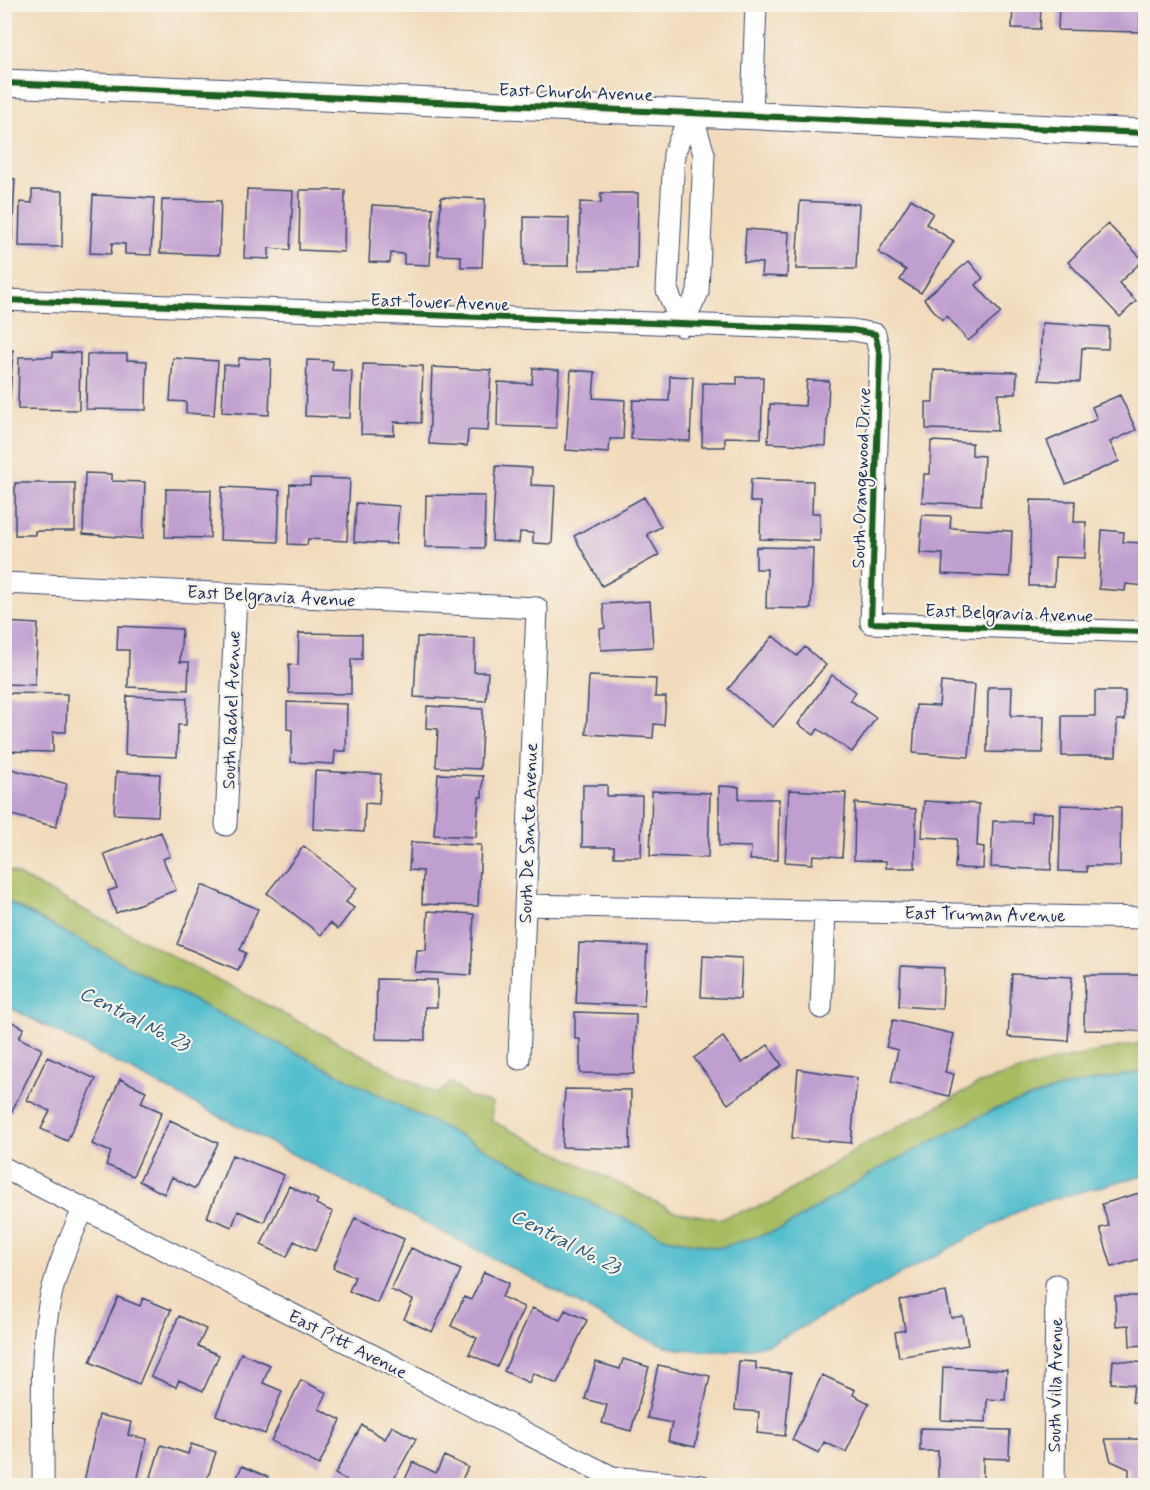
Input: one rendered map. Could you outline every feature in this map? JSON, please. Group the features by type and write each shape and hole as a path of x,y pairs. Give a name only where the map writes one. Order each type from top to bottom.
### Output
{"street":[{"path":"752,114 756,4"},
{"name":"East Church Avenue","path":"4,83 692,111 1146,133"},
{"path":"682,326 698,292 699,280 704,154 692,111"},
{"path":"682,326 667,290 674,154 692,111"},
{"name":"East Tower Avenue","path":"4,300 682,326 852,330 875,334"},
{"name":"South Orangewood Drive","path":"871,623 880,355 875,334"},
{"name":"East Belgravia Avenue","path":"4,583 537,608"},
{"name":"South Rachel Avenue","path":"226,825 236,594"},
{"name":"South De Sante Avenue","path":"519,1059 537,608"},
{"name":"East Belgravia Avenue","path":"871,623 1146,632"},
{"name":"East Truman Avenue","path":"525,905 1146,918"},
{"path":"821,1008 825,911"},
{"name":"East Pitt Avenue","path":"4,1168 612,1477 702,1485"},
{"path":"44,1485 45,1345 49,1305 62,1260 83,1210"},
{"name":"South Villa Avenue","path":"1054,1485 1056,1285"}],"green space":[{"path":"4,868 437,1094 451,1083 469,1097 492,1103 492,1121 674,1211 718,1219 770,1203 862,1146 983,1082 1057,1060 1145,1042 1145,1071 1064,1087 995,1109 877,1170 782,1229 720,1248 666,1238 605,1210 167,987 5,900"}],"water":[{"name":"Central No. 23","path":"4,900 167,987 605,1210 666,1238 719,1248 782,1229 877,1170 995,1109 1064,1087 1145,1071 1145,1175 1030,1205 772,1343 738,1350 708,1352 656,1343 631,1333 552,1289 5,1005"}],"building":[{"path":"1013,4 1041,4 1040,29 1012,28"},
{"path":"1059,4 1140,4 1140,32 1058,30"},
{"path":"4,178 15,179 12,240 4,240"},
{"path":"247,189 293,191 290,250 269,248 269,259 244,258"},
{"path":"32,190 63,191 62,247 19,246 20,202 32,203"},
{"path":"300,190 345,190 344,252 299,250"},
{"path":"601,193 638,193 637,269 579,270 580,202 601,203"},
{"path":"93,195 154,198 151,255 125,254 125,244 112,243 111,254 90,253"},
{"path":"441,197 485,199 482,267 461,267 461,256 438,255"},
{"path":"911,199 933,213 926,224 954,241 921,293 900,280 906,270 878,252"},
{"path":"162,200 221,201 219,255 160,253"},
{"path":"800,201 859,204 856,269 796,269"},
{"path":"372,205 433,208 430,265 404,264 404,254 391,253 390,263 369,262"},
{"path":"524,217 569,218 568,266 524,266"},
{"path":"1108,224 1143,260 1119,283 1136,301 1120,317 1068,262"},
{"path":"746,229 789,232 787,277 761,276 762,263 744,262"},
{"path":"969,261 983,278 976,285 1001,313 968,341 947,316 942,320 924,299"},
{"path":"1042,323 1109,327 1108,349 1082,348 1080,382 1039,380"},
{"path":"4,350 13,350 10,397 4,397"},
{"path":"53,352 80,353 79,410 18,409 19,357 53,357"},
{"path":"87,354 127,354 127,360 147,361 146,410 86,409"},
{"path":"173,358 218,361 214,415 186,413 186,402 170,401"},
{"path":"239,358 271,359 269,415 222,412 224,365 238,366"},
{"path":"307,360 333,361 332,370 352,371 350,418 305,416"},
{"path":"363,364 423,366 421,423 394,422 394,435 361,434"},
{"path":"432,367 491,370 488,431 468,430 467,446 429,444"},
{"path":"533,368 559,370 556,428 497,426 498,382 532,384"},
{"path":"571,370 595,372 593,398 625,400 623,439 610,439 609,453 566,450"},
{"path":"934,370 1017,372 1016,394 998,394 997,431 926,429 926,402 933,402"},
{"path":"670,376 693,377 690,441 631,439 633,400 669,401"},
{"path":"737,377 763,377 761,438 725,437 725,447 702,447 703,383 737,384"},
{"path":"807,380 829,381 826,446 768,443 770,404 805,406"},
{"path":"1120,395 1136,430 1110,442 1119,461 1066,484 1047,441 1097,419 1092,407"},
{"path":"931,441 972,443 972,455 984,456 981,505 922,502 924,474 930,474"},
{"path":"496,466 532,468 531,485 555,486 552,544 533,543 533,533 520,532 519,543 492,541"},
{"path":"85,473 112,474 112,481 145,482 143,539 83,534"},
{"path":"310,478 350,479 347,541 308,539 307,545 288,544 290,484 310,485"},
{"path":"751,479 813,481 812,513 820,513 820,541 760,539 761,502 750,502"},
{"path":"15,483 75,483 75,531 35,531 35,535 15,535"},
{"path":"222,487 280,490 278,542 220,540"},
{"path":"166,489 211,490 210,538 165,537"},
{"path":"426,495 485,496 484,548 425,547"},
{"path":"644,497 661,527 647,534 659,555 602,586 574,536"},
{"path":"1031,500 1075,501 1074,522 1086,522 1085,558 1055,557 1054,586 1029,586"},
{"path":"356,503 399,506 396,544 354,542"},
{"path":"922,515 951,516 950,528 1012,531 1010,577 942,574 943,554 920,553"},
{"path":"1102,530 1124,532 1123,542 1146,543 1146,586 1126,584 1125,591 1099,589"},
{"path":"756,547 813,548 811,609 766,608 767,569 756,569"},
{"path":"650,601 653,647 601,650 600,629 605,628 603,604"},
{"path":"4,622 38,624 35,685 4,684"},
{"path":"118,626 182,629 180,662 189,662 188,690 128,687 129,650 117,650"},
{"path":"299,633 362,634 362,659 351,659 351,694 289,693 289,664 298,665"},
{"path":"773,636 797,656 805,647 826,665 773,727 728,689"},
{"path":"417,637 475,639 474,672 488,672 486,701 414,697"},
{"path":"832,675 856,692 850,700 876,718 852,752 818,729 814,735 798,724"},
{"path":"589,676 656,679 655,697 666,697 664,725 654,724 653,738 586,734"},
{"path":"941,682 975,685 969,757 913,753 916,705 939,706"},
{"path":"988,687 1012,687 1011,716 1044,716 1043,753 987,752"},
{"path":"1095,691 1125,691 1125,720 1117,720 1116,756 1062,756 1062,716 1095,716"},
{"path":"5,693 67,694 66,732 53,732 53,752 5,751"},
{"path":"127,696 187,698 186,725 178,725 177,757 125,755"},
{"path":"287,702 347,704 346,751 335,751 334,764 291,762 292,730 287,729"},
{"path":"427,706 483,709 480,769 436,767 438,729 426,728"},
{"path":"4,767 67,784 56,827 4,813"},
{"path":"315,771 381,774 379,804 365,803 364,832 313,829"},
{"path":"116,772 160,774 158,816 114,814"},
{"path":"438,774 483,776 476,837 434,835"},
{"path":"583,785 607,785 607,796 642,796 641,857 614,857 614,847 582,847"},
{"path":"719,786 739,787 739,799 779,799 778,860 750,860 751,847 719,846"},
{"path":"789,790 846,793 842,857 813,855 812,864 785,862"},
{"path":"652,791 710,793 708,858 650,856"},
{"path":"924,801 979,804 977,846 984,847 983,869 955,868 957,839 922,837"},
{"path":"855,803 916,809 915,868 886,868 886,861 854,860"},
{"path":"1061,805 1121,807 1120,866 1087,866 1087,872 1059,871"},
{"path":"1031,813 1053,813 1051,870 991,867 993,821 1031,822"},
{"path":"161,832 170,856 163,859 176,890 116,913 108,891 117,888 104,854"},
{"path":"411,842 481,845 478,906 422,904 423,871 409,870"},
{"path":"304,846 357,888 346,902 354,908 338,929 330,923 321,935 267,893"},
{"path":"202,885 258,909 240,950 246,953 238,970 177,944"},
{"path":"428,911 474,914 471,975 415,972 417,950 426,950"},
{"path":"579,943 647,946 644,1006 576,1003"},
{"path":"703,956 742,958 740,999 701,997"},
{"path":"901,966 944,968 942,1009 899,1006"},
{"path":"1012,974 1072,977 1068,1041 1008,1037"},
{"path":"1085,975 1145,975 1144,1031 1084,1030"},
{"path":"377,979 437,980 437,1007 425,1007 425,1040 376,1039"},
{"path":"575,1012 636,1014 634,1074 580,1073 580,1039 575,1039"},
{"path":"4,1018 24,1028 19,1038 42,1049 11,1113 4,1110"},
{"path":"893,1020 954,1034 945,1072 954,1074 949,1096 891,1082 898,1050 886,1047"},
{"path":"723,1037 742,1063 768,1045 782,1065 728,1104 694,1058"},
{"path":"47,1057 96,1079 67,1141 41,1129 50,1111 27,1100"},
{"path":"798,1069 857,1078 851,1143 792,1138"},
{"path":"120,1079 146,1091 141,1103 162,1112 133,1176 106,1165 111,1152 92,1144"},
{"path":"565,1089 631,1090 630,1149 562,1147"},
{"path":"170,1120 218,1143 195,1189 172,1177 164,1194 139,1181"},
{"path":"232,1155 284,1175 264,1222 238,1211 232,1227 207,1217"},
{"path":"289,1186 318,1200 316,1204 333,1212 315,1251 294,1241 287,1257 261,1245"},
{"path":"1146,1191 1146,1257 1112,1267 1100,1228 1109,1226 1102,1204"},
{"path":"355,1218 404,1239 377,1303 349,1291 355,1277 333,1268"},
{"path":"411,1248 461,1270 432,1332 404,1319 413,1300 391,1290"},
{"path":"484,1272 509,1283 502,1297 524,1307 497,1367 469,1354 477,1338 451,1326 464,1297 471,1300"},
{"path":"946,1292 951,1318 963,1316 968,1345 899,1357 895,1332 905,1330 900,1300"},
{"path":"1115,1296 1146,1296 1146,1345 1130,1346 1129,1325 1116,1326"},
{"path":"118,1297 140,1306 143,1298 171,1310 139,1384 90,1362"},
{"path":"532,1308 560,1320 565,1310 587,1320 557,1384 533,1373 529,1383 504,1371"},
{"path":"179,1316 206,1329 198,1346 219,1355 203,1391 179,1380 176,1387 151,1376"},
{"path":"241,1353 270,1365 263,1383 282,1391 265,1434 216,1415"},
{"path":"623,1359 649,1367 631,1431 602,1423 607,1405 585,1399 596,1362 620,1369"},
{"path":"1113,1360 1146,1363 1146,1403 1132,1402 1134,1385 1111,1383"},
{"path":"739,1361 756,1362 756,1369 791,1373 785,1436 757,1433 759,1412 735,1410"},
{"path":"658,1365 710,1376 695,1447 668,1441 672,1423 647,1418"},
{"path":"943,1367 1007,1370 1005,1400 987,1399 986,1422 941,1420"},
{"path":"822,1375 855,1390 853,1395 869,1403 846,1452 824,1442 819,1453 792,1440"},
{"path":"301,1380 327,1393 319,1409 341,1420 319,1465 271,1441"},
{"path":"99,1415 131,1422 128,1435 147,1439 136,1486 112,1481 111,1486 83,1486"},
{"path":"362,1425 385,1439 392,1426 416,1439 390,1486 356,1486 335,1474"},
{"path":"920,1428 1010,1430 1009,1459 983,1458 983,1482 969,1481 969,1486 938,1486 938,1451 920,1451"},
{"path":"1105,1439 1146,1439 1146,1486 1129,1486 1129,1469 1111,1461"},
{"path":"191,1444 216,1452 205,1486 148,1486 161,1445 188,1454"},
{"path":"444,1456 468,1467 459,1486 402,1486 413,1462 436,1473"},
{"path":"242,1466 268,1477 265,1486 233,1486"}],"cycle path":[{"path":"4,83 1146,133"},
{"path":"4,300 852,330 875,334 880,355 871,623 1146,632"}]}
